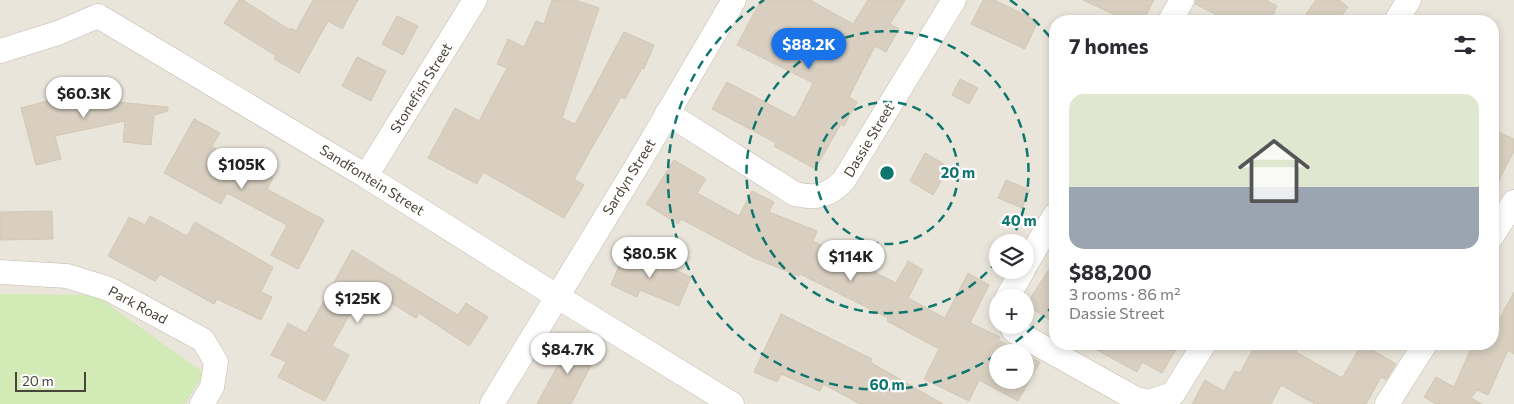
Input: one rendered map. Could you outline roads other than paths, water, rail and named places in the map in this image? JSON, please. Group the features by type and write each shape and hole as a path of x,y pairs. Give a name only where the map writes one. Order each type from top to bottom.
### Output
{"street":[{"name":"Stonefish Street","path":"366,176 475,0"},
{"name":"Sardyn Street","path":"492,404 558,297 734,0"},
{"name":"Dassie Street","path":"667,114 795,194 819,197 835,190 844,180 954,0"},
{"path":"1173,15 1182,0"},
{"path":"1400,15 1409,0"},
{"name":"Sandfontein Street","path":"0,51 58,33 96,8 366,176 720,401"},
{"path":"1499,225 1514,202"},
{"path":"1034,251 1049,226"},
{"name":"Park Road","path":"0,272 67,276 109,289 203,340 216,362 212,387 202,404"},
{"path":"1019,334 1128,395 1149,402 1173,394 1200,350"},
{"path":"1386,404 1421,350"}]}
